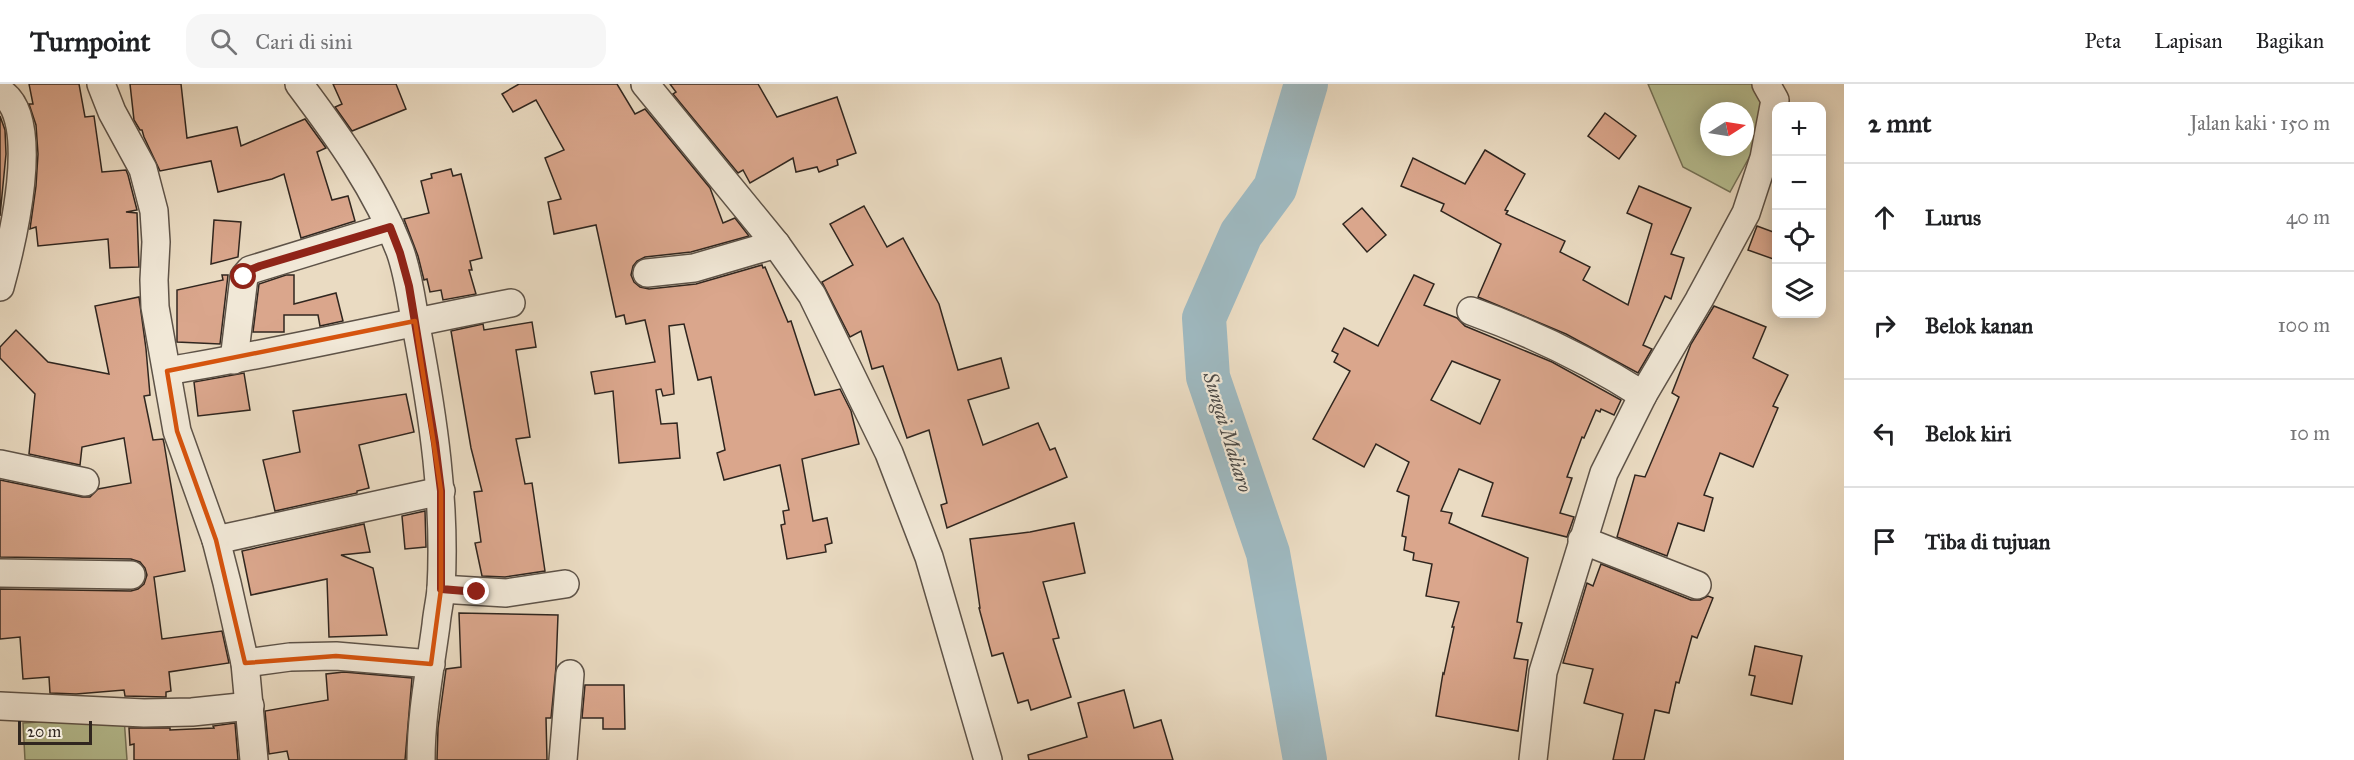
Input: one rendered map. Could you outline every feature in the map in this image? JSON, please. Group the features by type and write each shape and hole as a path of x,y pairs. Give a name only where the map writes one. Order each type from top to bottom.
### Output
{"street":[{"path":"101,84 112,112 142,169 154,212 155,307 177,430 216,540 245,663 254,760"},
{"path":"299,84 328,122 364,178 390,227 400,253 415,321 441,491 441,589 422,723 421,760"},
{"path":"645,84 776,244 812,295 889,453 929,557 988,760"},
{"path":"1533,760 1543,672 1604,473 1643,394 1699,300 1746,213 1764,158 1775,100 1766,84"},
{"path":"0,92 7,96 19,115 23,140 19,197 8,258 0,287"},
{"path":"234,360 244,277 250,270 390,227"},
{"path":"647,273 694,268 776,244"},
{"path":"167,371 284,351 415,321 511,303"},
{"path":"1471,311 1521,329 1595,365 1643,394"},
{"path":"0,464 86,482"},
{"path":"216,540 441,491"},
{"path":"1582,540 1697,585"},
{"path":"0,573 131,575"},
{"path":"441,589 506,593 565,584"},
{"path":"245,663 290,657 336,656 431,664"},
{"path":"563,760 570,674"},
{"path":"0,706 144,713 192,712 250,706"}],"highlighted area":[{"path":"415,321 441,491 441,589 431,664 336,656 245,663 216,540 177,431 167,371"}],"green space":[{"path":"1648,84 1760,84 1763,89 1754,149 1754,102 1700,102 1700,156 1750,156 1730,192 1683,167"},
{"path":"124,717 127,760 25,760 23,723"}],"building":[{"path":"29,84 79,84 85,117 94,116 102,172 126,170 128,175 137,210 126,212 137,213 139,267 110,268 108,239 38,246 36,227 30,229 38,154 36,125 29,104 33,104"},
{"path":"130,84 181,84 187,138 237,127 241,146 305,119 326,148 317,152 332,200 348,196 355,221 301,238 284,174 218,192 211,161 160,171 142,130 134,120"},
{"path":"333,84 396,84 406,109 352,131 335,107 342,104"},
{"path":"519,84 617,84 635,114 645,109 710,188 723,223 735,218 749,236 691,252 645,257 633,266 631,275 640,287 649,289 696,284 762,265 763,268 765,267 788,322 791,321 815,395 840,389 851,411 859,444 802,459 813,521 827,518 832,543 825,545 826,552 787,559 781,525 785,524 783,511 789,510 780,465 724,480 717,453 725,450 711,377 698,380 684,324 669,326 674,394 663,396 661,389 656,390 661,424 677,423 680,458 619,463 613,391 595,394 591,372 655,362 645,320 626,324 624,315 616,317 596,225 554,234 548,202 561,199 545,158 564,150 536,100 513,112 502,94"},
{"path":"670,84 758,84 777,117 837,97 856,153 837,160 838,165 819,172 817,167 796,172 793,158 750,183 743,170 738,173 673,94 676,92"},
{"path":"1605,113 1636,136 1619,159 1588,136"},
{"path":"0,116 5,130 6,154 0,216"},
{"path":"1485,150 1525,174 1505,210 1508,211 1506,214 1565,241 1560,252 1590,267 1583,280 1628,305 1652,224 1627,213 1639,186 1691,208 1671,254 1684,258 1671,299 1665,296 1643,345 1652,349 1638,373 1566,334 1478,297 1501,244 1441,211 1444,204 1401,186 1413,158 1465,184"},
{"path":"451,169 453,176 461,174 482,258 470,261 472,270 469,270 476,294 443,300 441,290 430,292 427,279 424,280 404,219 429,213 421,181 432,178 431,174"},
{"path":"864,206 887,247 903,238 939,304 958,370 1001,358 1009,388 968,400 983,445 1038,423 1050,450 1055,448 1067,477 947,528 941,505 947,503 929,430 907,438 883,366 872,369 861,331 850,337 822,282 853,265 830,224"},
{"path":"1362,208 1386,235 1367,252 1343,224"},
{"path":"214,220 241,222 238,257 211,264"},
{"path":"1757,226 1772,232 1772,259 1748,250"},
{"path":"222,275 228,275 220,344 177,342 177,290 223,280"},
{"path":"286,275 294,275 294,304 336,293 343,321 320,326 318,315 284,315 284,332 253,332 259,284"},
{"path":"1414,275 1434,284 1424,305 1457,318 1465,326 1552,362 1621,400 1614,415 1601,409 1600,412 1596,410 1584,438 1582,437 1567,477 1572,478 1560,513 1574,517 1567,537 1482,516 1493,483 1459,469 1441,511 1452,513 1449,523 1528,558 1517,622 1522,623 1514,658 1528,660 1518,731 1436,716 1454,627 1452,627 1459,602 1426,596 1432,564 1413,560 1414,553 1404,550 1406,537 1402,536 1409,496 1397,491 1409,462 1376,444 1364,467 1313,439 1350,371 1334,362 1338,354 1332,351 1344,328 1378,346","holes":["1452,361 1500,380 1480,424 1431,400"]},
{"path":"139,297 150,395 144,396 153,440 163,439 164,443 185,571 154,577 162,639 222,631 229,663 169,672 171,691 166,692 166,697 125,696 124,690 76,694 50,693 49,677 23,679 20,637 0,639 0,589 131,591 144,584 147,575 140,562 131,559 0,557 0,480 82,497 90,497 98,489 131,483 124,438 82,447 80,465 29,454 35,394 0,358 0,347 16,330 48,362 109,374 95,306"},
{"path":"1714,306 1766,327 1753,358 1788,375 1773,406 1778,408 1753,467 1720,453 1704,495 1713,498 1704,531 1678,523 1667,556 1617,537 1635,475 1645,477 1679,397 1672,393 1691,344"},
{"path":"532,322 536,347 516,350 530,437 516,439 525,484 532,483 545,571 505,577 482,576 475,543 481,542 474,492 482,491 471,448 451,331 483,324 484,330"},
{"path":"244,373 250,410 198,416 194,382"},
{"path":"406,394 414,432 359,445 369,488 357,491 357,493 275,511 263,460 300,452 293,411"},
{"path":"425,511 426,547 405,549 402,516"},
{"path":"1074,523 1085,573 1043,582 1059,638 1053,639 1071,697 1031,710 1028,700 1018,703 1003,653 992,656 979,608 970,539 1030,532"},
{"path":"364,524 370,552 341,555 373,568 387,635 329,637 327,579 251,595 242,551"},
{"path":"1601,564 1691,600 1700,600 1708,596 1713,598 1697,638 1692,636 1679,683 1676,682 1669,713 1655,710 1644,760 1613,760 1623,714 1584,703 1593,669 1563,663 1587,583 1593,586"},
{"path":"459,613 558,615 551,718 546,718 547,760 437,760 438,728 446,669 461,667"},
{"path":"1755,646 1802,656 1792,704 1751,695 1755,676 1749,675"},
{"path":"344,672 412,678 405,760 289,760 287,751 269,754 265,711 328,700 326,674"},
{"path":"585,685 624,685 625,729 603,729 603,718 582,718"},
{"path":"1124,690 1134,728 1161,720 1173,760 1029,760 1028,755 1087,737 1078,703"},
{"path":"235,723 238,760 134,760 134,744 130,745 129,728 170,728 170,730 214,728 213,726"}],"waterway":[{"name":"Sungai Maliaro","path":"1305,760 1268,553 1208,377 1204,318 1241,234 1275,188 1306,84"}],"route":[{"path":"244,277 250,270 260,266 390,227 409,286 435,443 441,491 441,589 477,592"}]}
